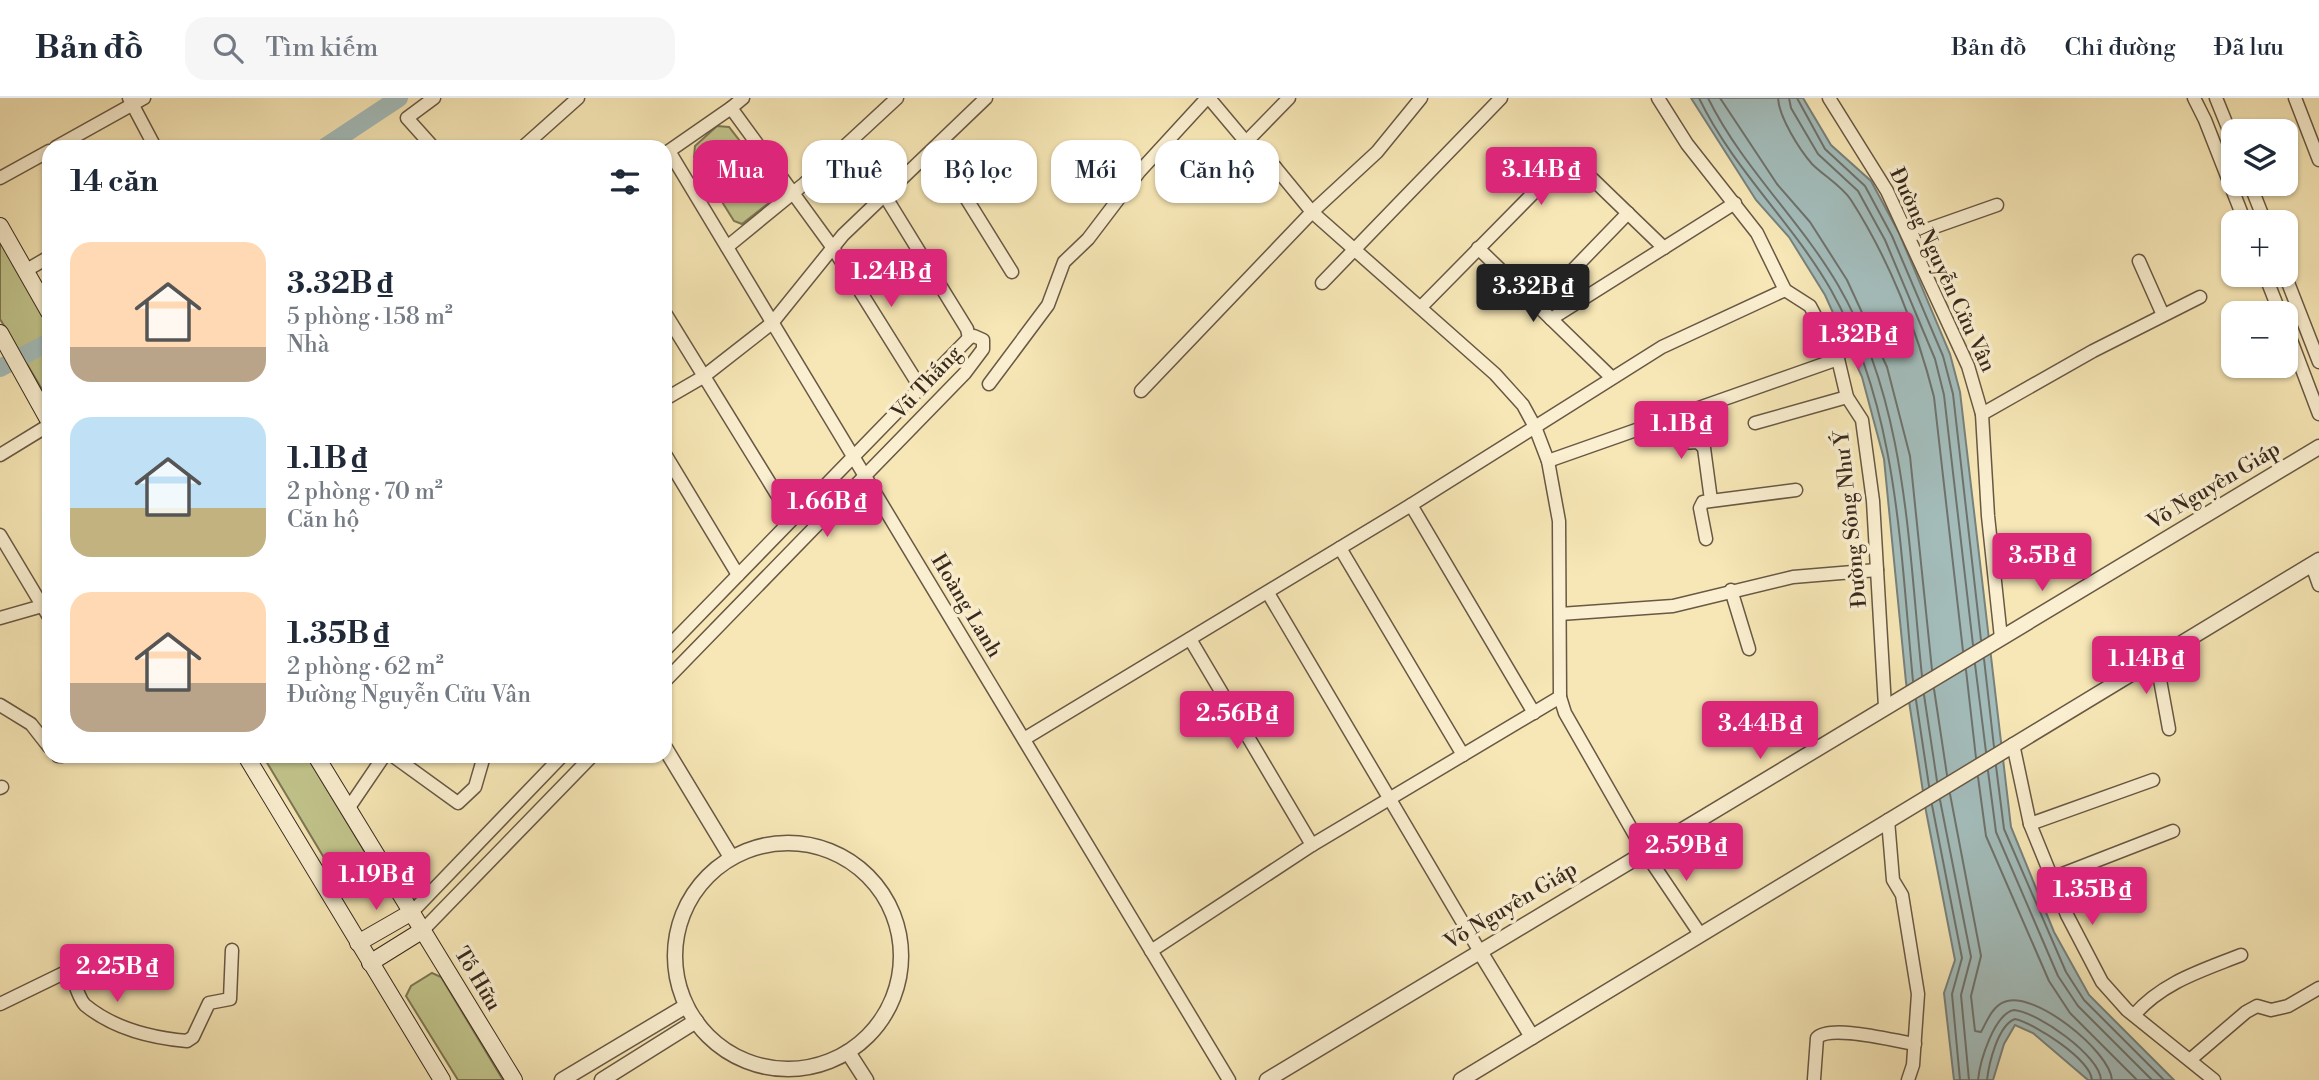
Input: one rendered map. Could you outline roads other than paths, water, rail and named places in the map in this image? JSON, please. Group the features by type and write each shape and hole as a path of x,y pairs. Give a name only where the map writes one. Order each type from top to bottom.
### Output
{"main road":[{"path":"0,226 42,300"},
{"path":"0,333 42,410"},
{"path":"250,763 442,1080"},
{"name":"Tố Hữu","path":"320,763 514,1080"},
{"path":"358,943 412,912"},
{"path":"370,963 423,930"}],"street":[{"path":"427,140 407,118 434,98"},
{"path":"531,140 578,98"},
{"path":"743,98 731,108 833,248 920,387"},
{"path":"727,247 793,194 897,98"},
{"path":"943,140 986,98"},
{"path":"989,384 1048,305 1064,262 1088,239 1139,172 1208,98 1244,140"},
{"path":"1248,140 1289,98"},
{"path":"1141,391 1312,212 1377,152 1421,98"},
{"path":"1322,283 1501,98"},
{"name":"Đường Sông Như Ý","path":"1658,98 1687,144 1757,233 1785,290 1810,306 1838,359 1847,397 1862,420 1873,500 1889,704"},
{"name":"Đường Nguyễn Cửu Vân","path":"1829,98 1887,191 1968,366 1982,414 1997,640"},
{"path":"2194,98 2240,210"},
{"path":"2216,98 2225,119"},
{"path":"2295,98 2319,160"},
{"path":"68,140 135,100 152,140"},
{"name":"Hoàng Lanh","path":"672,149 731,108"},
{"path":"0,178 42,155"},
{"name":"Hoàng Lanh","path":"672,156 1229,1080"},
{"path":"907,175 921,161"},
{"path":"1421,307 1564,162 1579,166 1664,248"},
{"path":"1279,172 1312,212 1495,374 1523,405 1548,461 1559,522 1560,697 1582,746 1644,851 1700,934"},
{"path":"672,395 703,377 772,323 833,248 878,203"},
{"path":"889,203 967,329 969,338"},
{"path":"969,203 1012,272"},
{"path":"1551,319 1735,203"},
{"path":"1909,236 1997,205"},
{"path":"1538,306 1628,213"},
{"path":"1478,248 1611,377"},
{"path":"26,271 42,261"},
{"path":"2139,261 2163,315"},
{"path":"2290,287 2319,362"},
{"path":"1024,739 1411,505 1611,377 1662,347 1785,290"},
{"path":"1982,414 2093,351 2200,297"},
{"path":"672,325 792,519"},
{"name":"Vũ Thắng","path":"672,643 852,455 969,338 974,336 983,340 981,353 956,383 672,674"},
{"path":"1548,461 1838,359"},
{"path":"2298,359 2319,414"},
{"path":"1755,423 1847,397"},
{"path":"1673,419 1680,443 1698,442 1704,448 1711,499"},
{"path":"0,455 42,428"},
{"name":"Võ Nguyên Giáp","path":"1267,1080 2319,447"},
{"path":"672,466 738,575"},
{"path":"1706,539 1701,503 1711,499 1734,500 1796,490"},
{"path":"1411,505 1534,713"},
{"path":"0,535 42,604"},
{"path":"1340,548 1463,755"},
{"path":"1461,1080 2315,562 2319,585"},
{"path":"1560,614 1674,606 1793,577 1877,570"},
{"path":"1731,590 1749,649"},
{"path":"1268,593 1532,1037"},
{"path":"0,618 42,612"},
{"path":"1190,639 1312,845"},
{"path":"2156,658 2169,729"},
{"path":"1151,951 1312,845 1560,697"},
{"path":"0,705 31,724 42,738"},
{"path":"2011,746 2030,824 2052,878 2102,982 2134,1015 2214,1080"},
{"path":"672,760 731,857"},
{"path":"348,808 379,763"},
{"path":"403,763 458,803 475,787 482,763"},
{"path":"412,912 555,763"},
{"path":"423,930 585,763"},
{"path":"2030,824 2153,780"},
{"path":"1888,820 1893,880 1902,895 1918,994 1915,1044 1908,1080"},
{"path":"2052,878 2173,831"},
{"path":"772,843 816,846 855,865 885,897 900,939 898,982 880,1022 848,1052 809,1067 766,1067 727,1051 696,1021 686,1006 675,965 679,922 699,885 731,857 772,843"},
{"path":"0,1004 70,970 83,1004 126,1028 149,1036 187,1041 193,1037 209,1003 230,999 232,950"},
{"path":"2134,1015 2150,996 2171,983 2241,955"},
{"path":"2191,1059 2246,1012 2257,1006 2271,1010 2288,1006 2319,988"},
{"path":"562,1080 686,1006"},
{"path":"601,1080 696,1021"},
{"path":"645,1030 655,1046"},
{"path":"1814,1079 1817,1038 1821,1034 1839,1032 1915,1044"},
{"path":"848,1052 866,1080"},
{"path":"587,1065 595,1080"}],"water":[{"path":"1691,98 1803,98 1831,145 1871,181 1899,233 1950,354 1960,392 2011,827 2054,932 2089,995 2174,1080 2088,1080 2033,1033 2015,1025 2004,1044 1993,1080 1954,1080 1944,993 1955,960 1926,811 1906,682 1884,459 1862,377 1825,295 1789,237 1756,200"}],"waterway":[{"path":"336,140 399,98"},
{"path":"0,368 42,346"}]}
